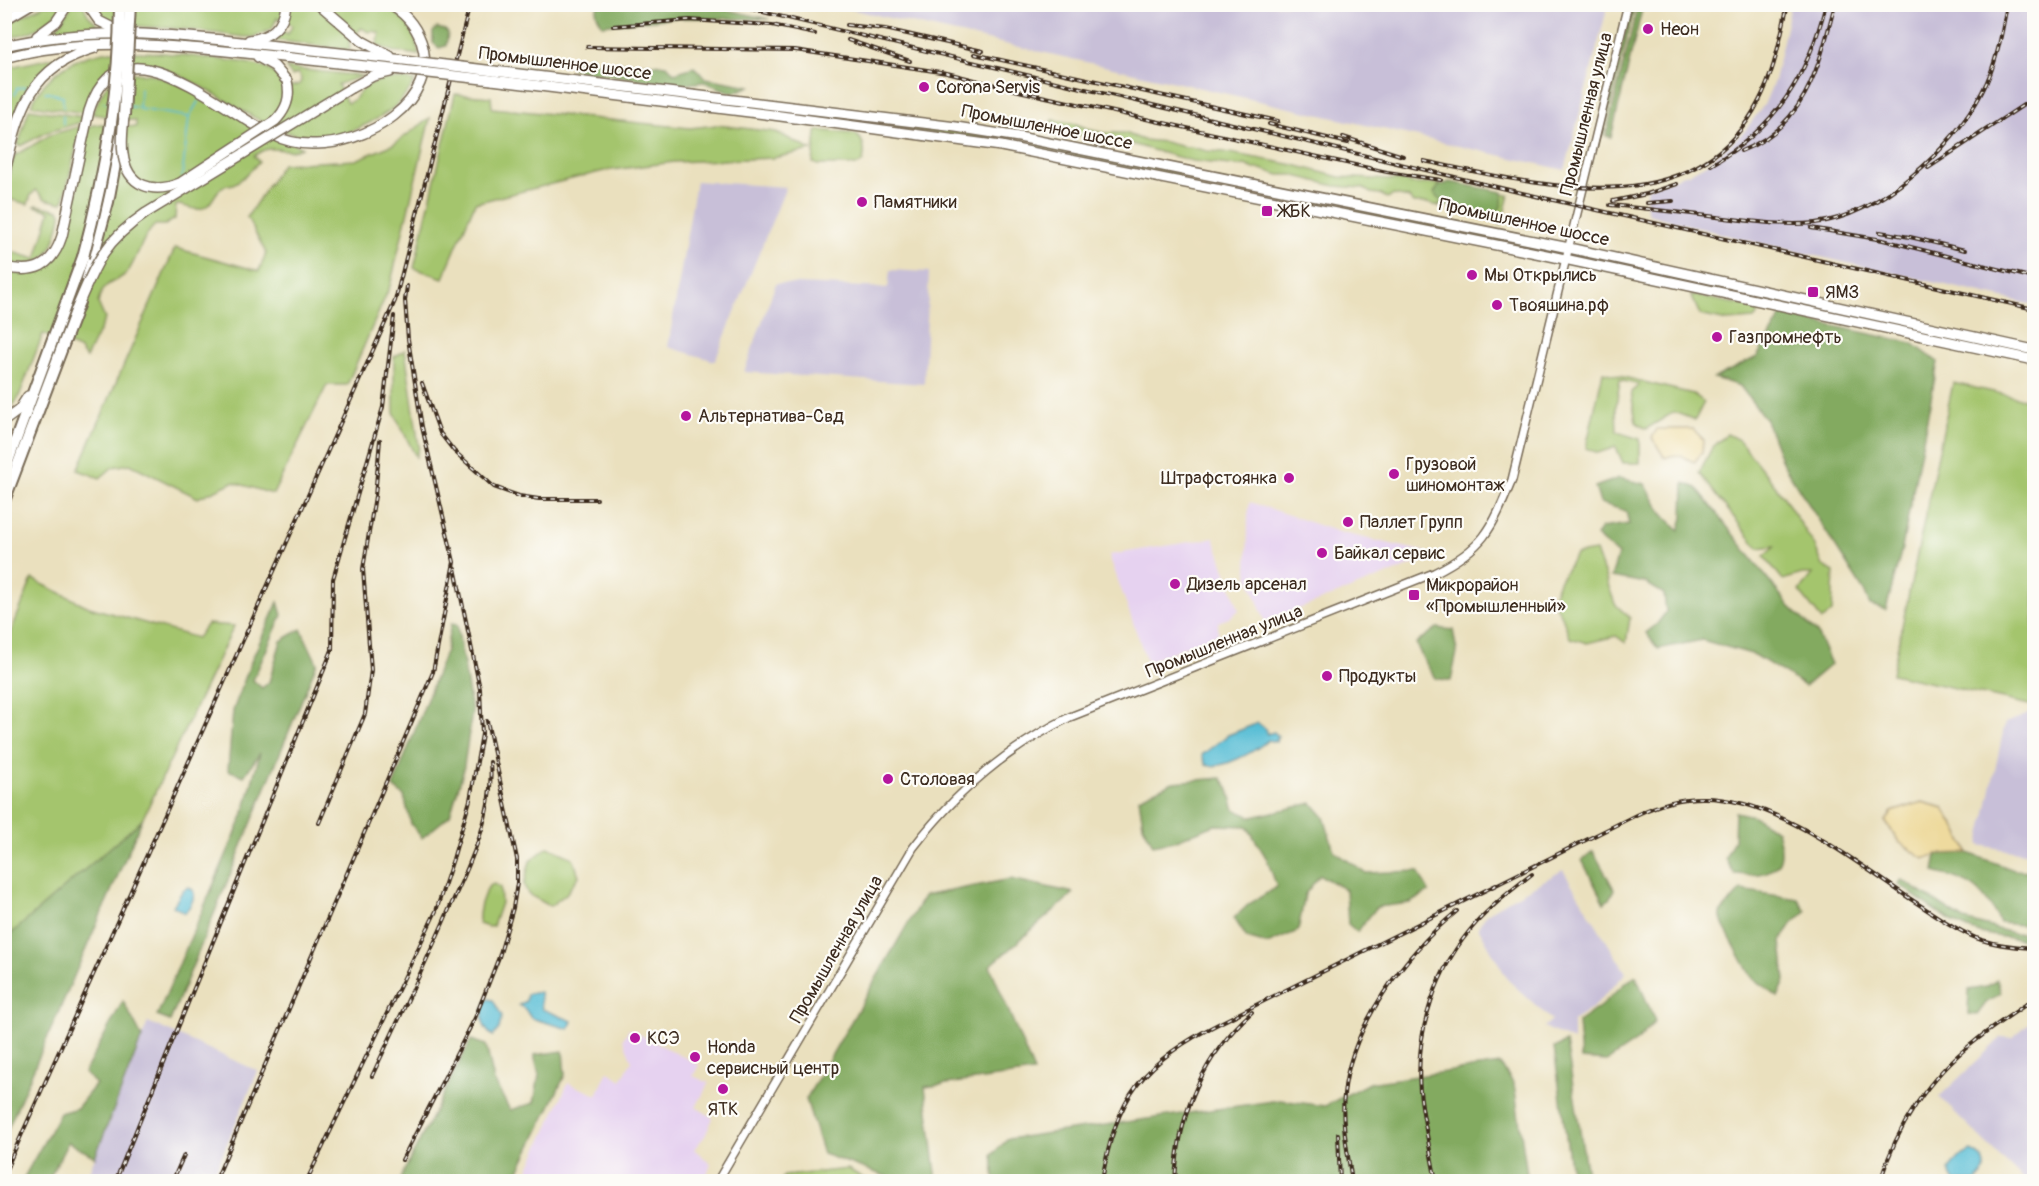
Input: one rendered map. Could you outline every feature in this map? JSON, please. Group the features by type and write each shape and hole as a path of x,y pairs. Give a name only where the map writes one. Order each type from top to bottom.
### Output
{"highway":[{"path":"4,501 55,352 98,197 114,97 120,4"},
{"path":"4,472 55,352 76,310 93,259 108,202 124,116 132,34 132,4"}],"main road":[{"path":"8,17 31,4"},
{"path":"15,44 40,35 49,29 68,4"},
{"path":"87,4 93,16 105,26 132,34"},
{"path":"229,40 260,38 278,26 284,15 286,4"},
{"path":"319,4 362,41 403,65"},
{"path":"4,267 21,270 36,268 48,261 57,249 62,236 89,111 98,89 110,75 130,68 157,71 184,82 273,135 311,144 346,140 399,113 412,99 421,83 424,54 418,35 407,18 388,4"},
{"name":"Промышленное шоссе","path":"4,46 72,35 132,34 229,40 403,65 873,117 1019,137 1569,248 2034,350"},
{"path":"4,175 20,118 38,82 64,60 86,51 115,44"},
{"name":"Промышленное шоссе","path":"4,57 65,46 115,44 192,47 403,65"},
{"path":"124,116 122,151 128,171 133,178 144,186 163,188 180,183 275,121 285,109 288,101 287,81 274,66 248,53"},
{"path":"76,310 99,258 121,231 146,213 351,88 373,76 403,65"},
{"name":"Промышленное шоссе","path":"493,76 1001,146 1566,260 2034,360"},
{"path":"871,129 873,117"},
{"path":"1201,186 1204,174"},
{"path":"4,421 14,416 24,404 55,352"}],"street":[{"name":"Промышленная улица","path":"717,1182 913,848 949,806 1002,758 1033,736 1070,717 1434,573 1458,561 1489,531 1499,514 1512,480 1628,4"}],"shaded area":[{"path":"832,5 1608,5 1565,170"},
{"path":"1791,5 2034,5 2034,305 1737,238 1651,215 1647,211 1648,187 1688,174 1708,163 1744,132 1764,105 1774,81"},
{"path":"696,181 786,187 715,361 668,347"},
{"path":"890,270 929,272 924,384 744,372 776,283 888,288"},
{"name":"Байкал сервис","path":"1250,502 1342,533 1426,552 1430,558 1265,622 1247,572"},
{"name":"Дизель арсенал","path":"1214,538 1239,610 1229,618 1218,622 1218,634 1147,662 1109,555"},
{"path":"2031,710 2034,711 2034,855 1979,845 2005,723 2024,716"},
{"path":"1563,870 1626,973 1590,1010 1573,1021 1573,1041 1544,1027 1552,1020 1508,980 1478,927 1486,915 1500,905"},
{"path":"2034,1019 2034,1181 2025,1181 1939,1097 2002,1037 2012,1038"},
{"path":"148,1022 258,1071 211,1181 85,1182"},
{"path":"629,1029 699,1065 693,1076 709,1083 696,1107 713,1118 705,1136 694,1149 711,1164 704,1181 523,1181 568,1083 597,1095 608,1071 621,1080 632,1061 623,1039"}],"green space":[{"path":"45,5 63,5 51,19 38,28 5,39 4,25"},
{"path":"72,5 83,5 88,15 100,27 53,31"},
{"path":"94,5 380,5 396,13 407,24 415,38 419,55 391,51 377,45 380,33 368,32 362,28 349,40 350,50 273,40 284,32 288,34 292,26 287,21 277,18 272,29 255,37 244,37 183,29 117,25 99,15"},
{"path":"598,5 704,5 769,19 674,18 602,25 596,13"},
{"path":"1632,5 1635,5 1603,135 1599,135"},
{"path":"1638,5 1643,5 1611,137 1606,136"},
{"path":"437,28 448,33 446,46 439,48 433,43 433,32"},
{"path":"111,51 164,53 242,62 264,67 276,74 283,89 300,84 301,79 298,73 292,76 286,68 363,76 338,85 347,103 366,86 379,81 401,79 415,81 401,101 377,119 350,132 320,137 289,133 264,123 177,74 148,65 122,66 100,81 84,113 31,105 45,84 74,61"},
{"path":"66,55 40,74 31,85 18,109 5,153 5,68"},
{"path":"577,61 667,65 674,73 694,67 706,78 750,86 733,93 704,82 678,85 571,69"},
{"path":"133,73 151,74 179,84 302,148 291,151 268,149 254,156 259,161 251,171 233,184 220,189 204,208 194,209 176,205 175,219 165,225 155,225 146,235 125,275 104,288 98,303 105,319 86,358 79,349 43,334 18,399 5,415 5,272 35,273 45,269 54,260 69,225 89,126 101,124 136,127 136,121 92,114 106,86 116,78"},
{"path":"455,94 491,97 492,108 690,128 717,125 776,132 811,150 773,158 674,162 604,171 475,203 443,278 414,268"},
{"path":"29,109 83,117 82,122 45,133 21,146 18,145"},
{"path":"430,118 390,286 347,385 327,385 273,494 233,482 198,498 130,464 113,467 100,478 78,470 175,248 259,271 266,253 247,217 282,164 356,160 394,144"},
{"path":"1053,120 1076,124 1104,133 1125,133 1143,140 1294,165 1339,177 1406,181 1411,184 1438,184 1509,195 1501,225 1478,209 1458,201 1438,204 1442,207 1427,203 1413,203 1409,198 1394,195 1387,198 1362,188 1335,186 1292,175 1279,175 1245,165 1192,161 1106,137 1074,134 1067,127 1063,129 1050,125"},
{"path":"890,122 1008,139 1180,173 1179,178 988,140 889,127"},
{"path":"81,126 64,200 61,203 45,199 36,190 31,195 28,204 8,199 5,213 5,191 14,156 50,135"},
{"path":"818,130 855,134 864,147 862,163 818,165 813,163"},
{"path":"1217,180 1549,248 1553,251 1551,253 1216,185"},
{"path":"1450,182 1503,192 1502,204 1497,214 1490,215 1460,207 1446,206 1434,193 1439,186"},
{"path":"35,206 59,210 61,213 56,236 48,253 37,262 30,264 5,263 5,250 36,259 50,211"},
{"path":"1586,256 2025,353 1991,348 1582,257"},
{"path":"1691,295 1762,309 1754,319 1727,321 1700,315"},
{"path":"1782,315 1912,343 1938,362 1902,548 1886,610 1870,605 1864,591 1783,464 1766,420 1740,386 1714,378 1757,357"},
{"path":"405,350 419,447 416,457 394,413 394,357"},
{"path":"1603,372 1693,394 1704,402 1695,420 1674,412 1646,429 1636,422 1631,392 1639,385 1620,380 1616,407 1617,432 1640,439 1640,463 1623,463 1616,447 1598,453 1586,448"},
{"path":"1953,383 2034,401 2034,706 1892,674"},
{"path":"1727,434 1739,440 1783,496 1815,546 1823,566 1834,572 1832,612 1822,620 1799,591 1813,574 1802,574 1783,580 1764,556 1775,546 1758,548 1699,473 1712,448"},
{"path":"1619,478 1645,484 1661,512 1679,531 1683,518 1684,483 1697,488 1789,606 1817,633 1831,664 1805,686 1755,655 1702,640 1658,649 1646,633 1666,612 1664,594 1646,583 1611,577 1618,555 1596,536 1601,528 1629,524 1626,511 1600,503 1595,487"},
{"path":"1596,551 1615,604 1630,618 1626,643 1616,636 1587,643 1570,638 1562,616 1552,601 1559,581 1576,554"},
{"path":"32,579 89,607 197,638 207,624 234,626 142,820 5,939 5,647"},
{"path":"278,602 282,615 253,680 262,688 269,682 281,641 301,629 317,663 170,1021 157,1016 243,816 260,753 244,776 228,770 233,711 252,659"},
{"path":"451,624 457,625 472,712 463,772 450,815 422,838 411,824 404,796 393,787 446,650"},
{"path":"1437,628 1453,630 1457,652 1451,681 1435,678 1416,643"},
{"path":"1221,778 1228,787 1235,810 1252,817 1312,803 1324,817 1334,851 1366,873 1418,871 1429,892 1410,903 1377,907 1357,932 1348,924 1346,890 1320,875 1305,894 1298,931 1267,944 1247,938 1234,918 1249,904 1277,887 1267,859 1247,826 1215,825 1174,841 1153,845 1143,825 1139,798 1173,782"},
{"path":"1735,812 1754,816 1777,831 1781,849 1780,859 1771,870 1750,875 1735,874 1725,859 1734,840"},
{"path":"142,820 5,1135 5,939"},
{"path":"548,847 573,858 579,876 566,894 550,906 528,894 524,885 530,861"},
{"path":"1593,851 1614,889 1604,903 1582,860"},
{"path":"1968,853 2014,870 2034,871 2034,926 2000,923 1987,901 1974,888 1958,879 1934,872 1937,854"},
{"path":"1011,879 1074,893 990,966 1034,1072 925,1087 937,1181 899,1181 823,1154 806,1099 924,896"},
{"path":"1902,880 1964,920 2013,933 2034,934 2032,941 1993,936 1958,924 1898,884"},
{"path":"494,884 500,887 501,903 493,926 488,927 479,924 480,909 486,891"},
{"path":"1741,890 1798,899 1806,911 1792,924 1781,941 1785,981 1778,997 1751,976 1723,925 1720,913"},
{"path":"1636,976 1655,1021 1638,1040 1607,1061 1581,1059 1578,1022"},
{"path":"1997,980 2001,993 1986,1003 1977,1015 1968,1014 1969,990 1986,987"},
{"path":"123,1001 142,1037 95,1157 68,1142 48,1181 22,1181 60,1113 77,1108 96,1084 84,1073"},
{"path":"471,1040 486,1045 494,1081 510,1110 534,1103 539,1075 534,1055 563,1051 565,1075 514,1181 399,1181"},
{"path":"1566,1042 1588,1181 1572,1181 1554,1048"},
{"path":"1500,1064 1514,1084 1528,1181 995,1181 992,1155 1008,1139 1280,1100 1325,1106 1369,1083"},
{"path":"848,1169 868,1181 781,1181 784,1176"}],"sand":[{"path":"1657,429 1693,429 1703,439 1702,453 1694,462 1676,455 1665,458 1652,438"},
{"path":"1922,802 1944,808 1968,853 1937,854 1924,859 1899,842 1885,821 1892,812"}],"water":[{"path":"1258,723 1267,734 1274,732 1278,736 1276,742 1268,740 1247,754 1221,765 1206,765 1202,755 1228,735"},
{"path":"188,887 193,890 194,896 185,913 173,906 183,890"},
{"path":"540,992 542,1009 572,1021 569,1029 531,1018 519,1005 526,1001 527,994"},
{"path":"488,999 493,1000 502,1016 499,1029 493,1036 486,1028 483,1019 485,1003"},
{"path":"1971,1151 1982,1159 1985,1171 1976,1181 1956,1181 1951,1177 1949,1170 1958,1158"}],"waterway":[{"path":"15,95 17,88 26,87"},
{"path":"140,89 139,109 189,117"},
{"path":"45,92 63,96 63,107"},
{"path":"182,177 189,117 199,100"},
{"path":"103,102 108,103"},
{"path":"128,106 138,108"},
{"path":"4,128 10,107"},
{"path":"63,116 63,124"}],"railway":[{"path":"4,1174 395,301 470,4"},
{"path":"729,4 1522,193 2034,309"},
{"path":"1424,161 1514,179 1562,186 1609,188 1654,182 1695,168 1730,141 1759,101 1773,66 1788,4"},
{"path":"1711,165 1754,134 1786,98 1810,54 1826,4"},
{"path":"1741,151 1763,140 1781,126 1795,110 1806,91 1823,50 1835,4"},
{"path":"1610,205 1794,224 1815,223 1840,217 1864,207 1889,193 1912,176 1934,156 1969,114 1982,92 1995,61 2007,4"},
{"path":"613,26 689,20 772,25 815,34"},
{"path":"847,25 885,29 983,51"},
{"path":"848,40 910,61"},
{"path":"587,47 795,50 947,73 1023,92 1387,172 1441,180"},
{"path":"974,54 1278,121"},
{"path":"1928,168 2034,98"},
{"path":"1269,124 1348,143"},
{"path":"1343,137 1403,156"},
{"path":"1613,201 1647,194 1677,184"},
{"path":"1647,203 1673,201"},
{"path":"1811,228 1883,240 2034,278"},
{"path":"1880,232 1965,250"},
{"path":"215,1182 433,672 454,562 422,427 408,339 405,300 407,286"},
{"path":"115,1182 332,650 333,579 383,407 394,316"},
{"path":"422,383 440,433 454,451 494,487 519,496 539,499 597,499"},
{"path":"319,823 365,714 371,670 363,569 375,496 380,440"},
{"path":"306,1182 436,911 470,800 482,734 480,689 455,568"},
{"path":"402,1160 475,1018 499,957 513,908 517,883 517,859 487,721"},
{"path":"372,1076 429,955 478,841 488,802 490,762"},
{"path":"1102,1182 1107,1152 1115,1127 1125,1104 1137,1085 1153,1068 1194,1037 1636,815 1668,803 1702,798 1729,800 1784,819 1837,849 1967,934 1998,944 2034,948"},
{"path":"1436,1182 1421,1102 1419,1068 1425,1023 1431,1001 1450,959 1477,922 1532,874"},
{"path":"1352,1182 1343,1106 1348,1069 1357,1044 1369,1018 1400,970 1437,928 1457,911"},
{"path":"1880,1182 1895,1142 1916,1104 1929,1087 1958,1056 1989,1030 2034,999"},
{"path":"1175,1182 1181,1133 1196,1088 1219,1048 1252,1012"},
{"path":"1338,1134 1340,1182"},
{"path":"172,1182 184,1155"}],"place":[{"name":"Неон","path":"1648,29"},
{"name":"Corona Servis","path":"924,87"},
{"name":"Памятники","path":"862,202"},
{"name":"ЖБК","path":"1267,211"},
{"name":"Мы Открылись","path":"1472,275"},
{"name":"ЯМЗ","path":"1813,292"},
{"name":"Твояшина.рф","path":"1497,305"},
{"name":"Газпромнефть","path":"1717,337"},
{"name":"Альтернатива-Свд","path":"686,416"},
{"name":"Грузовой шиномонтаж","path":"1394,474"},
{"name":"Штрафстоянка","path":"1289,478"},
{"name":"Паллет Групп","path":"1348,522"},
{"name":"Байкал сервис","path":"1322,553"},
{"name":"Дизель арсенал","path":"1175,584"},
{"name":"Микрорайон «Промышленный»","path":"1414,595"},
{"name":"Продукты","path":"1327,676"},
{"name":"Столовая","path":"888,779"},
{"name":"КСЭ","path":"635,1038"},
{"name":"Honda сервисный центр","path":"695,1057"},
{"name":"ЯТК","path":"723,1089"}]}
